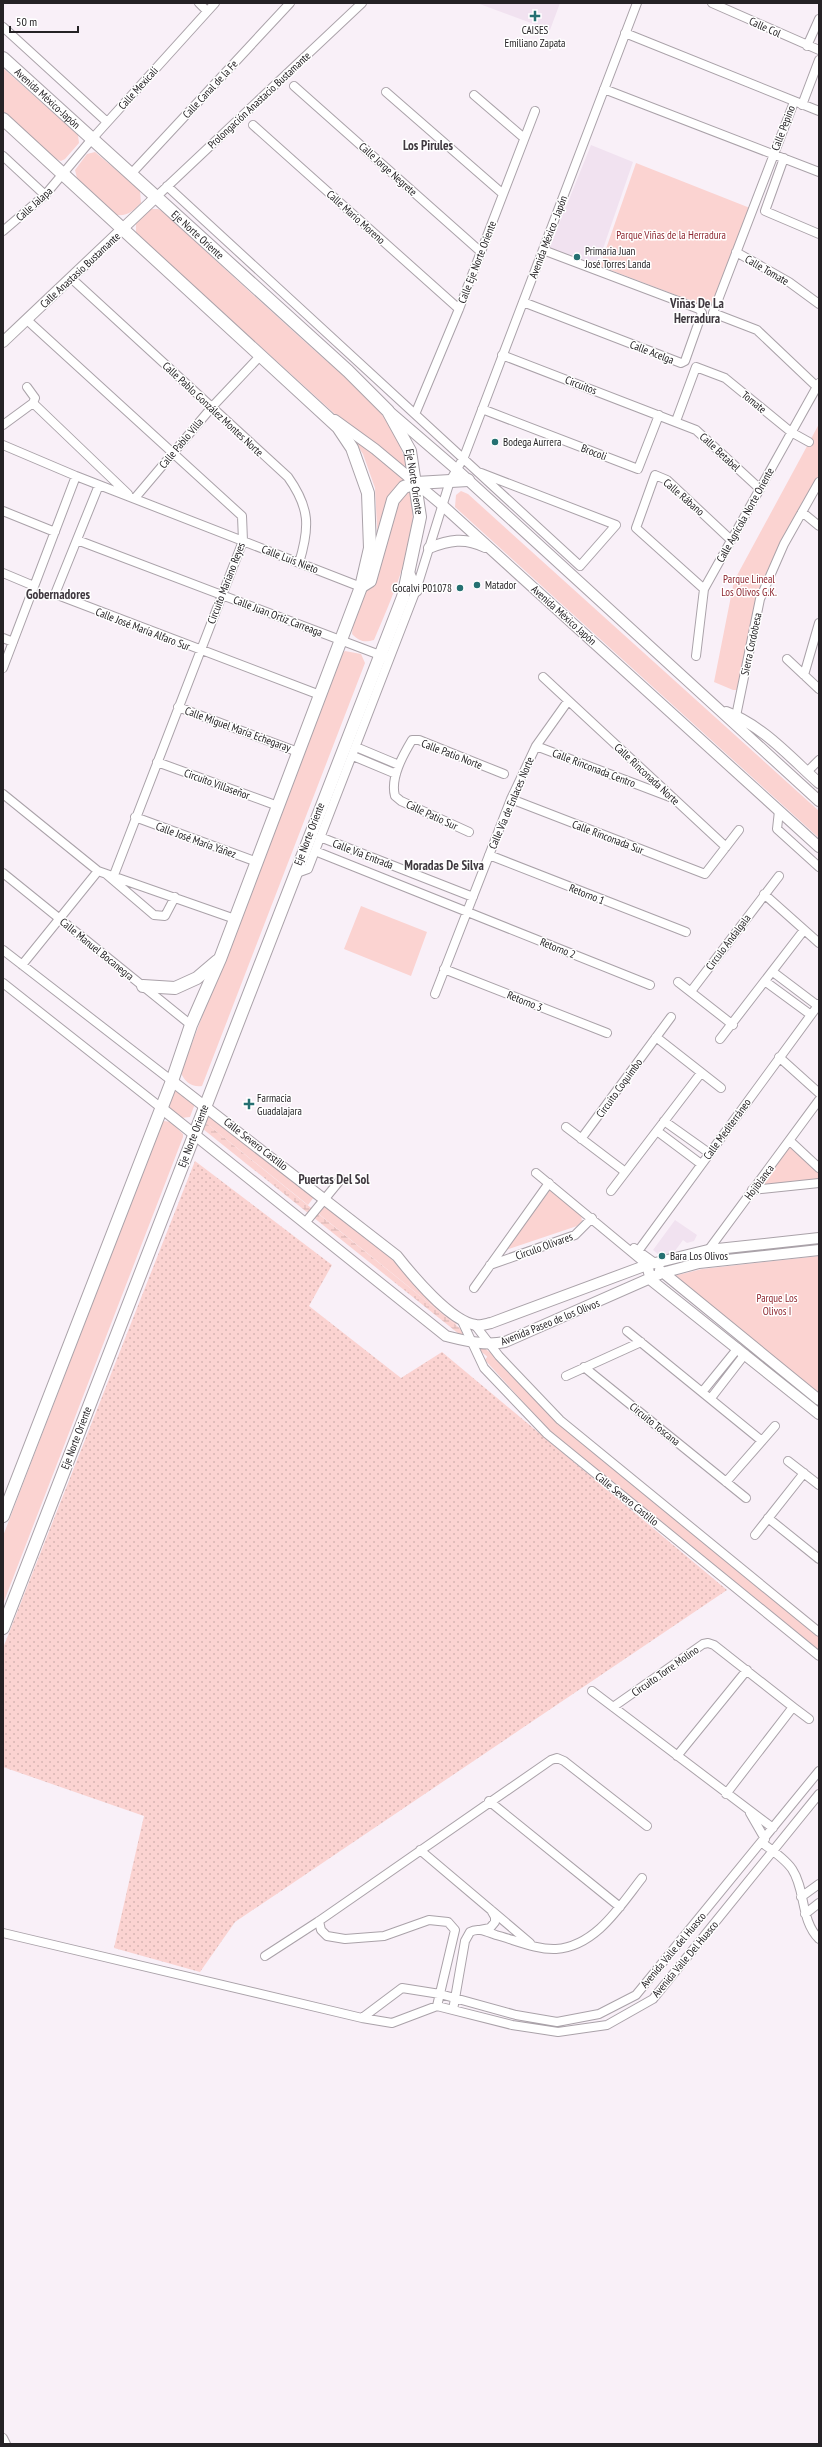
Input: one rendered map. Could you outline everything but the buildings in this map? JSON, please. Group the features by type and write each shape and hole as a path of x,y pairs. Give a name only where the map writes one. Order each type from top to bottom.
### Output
{"main road":[{"name":"Avenida México-Japón","path":"3,58 92,139"},
{"path":"3,119 324,412 338,427 352,448 368,493 370,548 361,587 257,862 220,959 191,1025 172,1081 160,1107 3,1516"},
{"name":"Eje Norte Oriente","path":"3,1628 365,692 384,657 403,597 420,517 410,451 388,410 92,139"},
{"path":"361,587 370,581 393,500 404,487 416,483 468,480"},
{"path":"408,573 416,590"},
{"path":"365,692 370,709"},
{"path":"143,986 175,988 197,978 220,959"}],"street":[{"path":"198,3 207,11"},
{"name":"Calle Mexicali","path":"64,175 92,139 215,3"},
{"name":"Calle Canal de la Fe","path":"131,174 290,3"},
{"name":"Prolongación Anastacio Bustamante","path":"156,197 362,3"},
{"name":"Avenida México - Japón","path":"294,874 308,869 356,748 370,709 384,657 416,590 430,548 441,504 450,481 464,457 637,3"},
{"name":"Calle Col","path":"712,3 819,50"},
{"path":"808,46 819,19"},
{"path":"3,28 107,122"},
{"name":"Calle Pepino","path":"604,89 774,155 794,102 625,33"},
{"path":"802,105 819,60"},
{"name":"Calle Jorge Negrete","path":"294,86 481,252"},
{"path":"386,92 503,194"},
{"path":"474,95 524,138"},
{"path":"794,102 819,111"},
{"name":"Calle Eje Norte Oriente","path":"416,412 459,309 535,111"},
{"name":"Calle Mario Moreno","path":"253,125 459,309"},
{"path":"736,252 774,155 819,172"},
{"path":"3,156 45,195"},
{"path":"784,158 765,211 819,234"},
{"name":"Calle Jalapa","path":"3,231 45,195 64,175"},
{"name":"Eje Norte Oriente","path":"167,186 416,412 580,566 616,525 481,473"},
{"name":"Calle Anastasio Bustamante","path":"3,342 123,230 156,197"},
{"name":"Calle Acelga","path":"523,302 681,363 685,361 702,313 699,309 542,250"},
{"name":"Calle Tomate","path":"818,384 757,330 712,313 736,252 789,282 819,304"},
{"name":"Calle Pablo González Montes Norte","path":"72,278 288,477 300,495 306,519 306,538 299,563"},
{"name":"Circuito Mariano Reyes","path":"27,320 242,516 243,541 135,817 114,875"},
{"name":"Calle Pablo Villa","path":"133,497 212,407 261,355"},
{"name":"Circuitos","path":"502,355 659,415"},
{"name":"Tomate","path":"676,421 696,367 724,378 791,432 809,442"},
{"name":"Calle Agrícola Norte Oriente","path":"696,656 704,589 818,384"},
{"path":"3,425 33,403 35,398 27,387"},
{"name":"Calle Luis Nieto","path":"33,403 133,497"},
{"name":"Brocoli","path":"482,409 638,469 659,415"},
{"path":"388,410 456,469 718,709 769,738 819,783"},
{"name":"Avenida México Japón","path":"324,412 375,449 441,504 819,847"},
{"name":"Calle Betabel","path":"659,415 696,430 760,488"},
{"name":"Calle Luis Nieto","path":"3,445 76,476 361,587"},
{"name":"Calle Rábano","path":"704,589 636,528 655,475 667,480 731,540"},
{"path":"3,668 56,532 76,476"},
{"name":"Sierra Cordobesa","path":"735,719 760,599 784,544 819,482"},
{"name":"Calle José María Alfaro Sur","path":"99,485 55,594 200,651 320,695"},
{"path":"3,511 56,532"},
{"path":"802,512 819,526"},
{"name":"Calle Juan Ortiz Carreaga","path":"77,540 384,657"},
{"path":"430,548 448,541 461,540 476,543 494,552"},
{"path":"3,573 34,586"},
{"path":"804,675 819,623"},
{"path":"3,638 13,642"},
{"path":"787,659 819,689"},
{"name":"Calle Rinconada Norte","path":"543,677 726,847"},
{"name":"Calle Vía de Enlaces Norte","path":"435,994 510,799 536,746 568,701"},
{"name":"Calle Miguel María Echegaray","path":"178,707 298,752"},
{"path":"735,719 819,802"},
{"name":"Calle Patio Norte","path":"396,774 412,740 419,740 504,774"},
{"name":"Calle Rinconada Centro","path":"536,746 675,799"},
{"path":"356,748 399,765"},
{"path":"352,756 396,774"},
{"path":"807,772 819,760"},
{"name":"Circuito Villaseñor","path":"157,762 278,806"},
{"name":"Calle Patio Sur","path":"396,774 394,792 401,801 469,832"},
{"path":"3,794 154,915 165,916 175,897"},
{"name":"Calle Rinconada Sur","path":"510,799 706,874 726,847"},
{"path":"779,811 777,829 819,867"},
{"name":"Calle José María Yáñez","path":"135,817 257,862"},
{"path":"726,847 739,830"},
{"name":"Calle Vía Entrada","path":"320,837 473,897"},
{"name":"Calle Vía Entrada","path":"315,851 467,912"},
{"name":"Retorno 1","path":"489,855 686,932"},
{"path":"377,875 382,861"},
{"path":"101,872 114,875 235,919"},
{"path":"22,965 101,872"},
{"name":"Calle Manuel Bocanegra","path":"3,873 191,1025"},
{"name":"Circulo Andalgala","path":"692,990 779,876"},
{"path":"764,894 819,943"},
{"name":"Retorno 2","path":"467,912 650,985"},
{"path":"720,1039 766,982 804,930"},
{"name":"Calle Severo Castillo","path":"3,950 205,1105 397,1256 423,1289 461,1319 476,1325 492,1344 499,1356 560,1420 819,1632"},
{"name":"Retorno 3","path":"444,970 607,1034"},
{"path":"773,972 818,1005"},
{"path":"678,982 692,990 733,1024"},
{"path":"766,982 811,1015"},
{"path":"3,983 195,1133 305,1223 341,1179"},
{"name":"Calle Mediterráneo","path":"637,1252 818,1005"},
{"name":"Circuito Coquimbo","path":"581,1139 671,1018"},
{"path":"656,1037 720,1088"},
{"path":"780,1057 819,1093"},
{"path":"611,1191 624,1171 657,1131 701,1072"},
{"name":"Hojiblanca","path":"699,1263 819,1100"},
{"path":"664,1121 709,1153"},
{"path":"566,1126 624,1171"},
{"path":"657,1131 701,1164"},
{"path":"790,1141 819,1168"},
{"path":"536,1173 621,1242 637,1252 819,1400"},
{"name":"Circulo Olivares","path":"474,1288 549,1183"},
{"path":"752,1190 819,1183"},
{"name":"Circulo Olivares","path":"490,1265 575,1235 592,1218"},
{"name":"Avenida Paseo de los Olivos","path":"305,1223 446,1336 471,1342 492,1344 505,1342 651,1280 662,1273 699,1263 819,1250"},
{"name":"Avenida Paseo de los Olivos","path":"476,1325 491,1323 651,1264 708,1250 819,1238"},
{"path":"651,1264 651,1280 819,1414"},
{"name":"Calle Severo Castillo","path":"461,1319 484,1368 546,1434 819,1656"},
{"path":"627,1331 704,1392 762,1441"},
{"path":"566,1376 641,1342"},
{"path":"704,1392 741,1351"},
{"path":"711,1398 741,1351"},
{"name":"Circuito Toscana","path":"584,1367 746,1498"},
{"path":"726,1482 775,1426"},
{"path":"788,1461 819,1485"},
{"path":"755,1535 804,1473"},
{"path":"768,1518 819,1559"},
{"name":"Circuito Torre Molino","path":"613,1707 703,1644 708,1643 809,1718"},
{"path":"677,1756 746,1670"},
{"path":"592,1690 748,1811 774,1828"},
{"path":"726,1794 793,1707"},
{"path":"265,1956 320,1921 490,1801 557,1758 564,1761 647,1826"},
{"name":"Avenida Valle del Huasco","path":"362,2018 402,1988 440,1994 516,2015 557,2022 599,2014 636,1995 774,1828 819,1771"},
{"path":"774,1851 819,1794"},
{"path":"490,1801 620,1907"},
{"path":"748,1811 763,1841 792,1870 801,1896 805,1914 819,1939"},
{"path":"420,1850 488,1906 532,1945"},
{"name":"Avenida Valle Del Huasco","path":"437,2006 512,2025 558,2032 607,2026 653,1999 774,1851"},
{"path":"479,1930 532,1945 556,1948 580,1943 598,1930 620,1907 642,1878"},
{"path":"801,1896 819,1884"},
{"path":"805,1914 819,1903"},
{"path":"453,2010 465,1941 470,1932 490,1928 495,1922 495,1917 488,1906"},
{"path":"3,1933 362,2018 392,2023 437,2006 455,1930 448,1922 429,1920 384,1936 363,1939 336,1939 327,1936 321,1930 320,1921"},
{"path":"3,2438 6,2444"}],"shaded area":[{"name":"CAISES Emiliano Zapata","path":"477,3 560,3 550,30"},
{"path":"591,145 633,162 597,266 549,249"},
{"path":"675,1220 697,1235 694,1241 687,1243 683,1240 672,1255 663,1258 653,1250"}],"green space":[{"path":"3,68 78,135 79,143 65,159 61,161 54,158 3,111"},
{"path":"95,152 140,190 141,203 130,212 124,215 117,215 77,178 75,170 87,154"},
{"name":"Parque Viñas de la Herradura","path":"636,163 750,208 710,308 600,266"},
{"path":"150,209 158,209 162,211 285,324 349,380 381,413 394,433 403,453 409,476 413,498 412,525 400,576 374,640 362,641 352,634 353,624 378,545 375,488 363,454 337,416 140,237 136,232 136,224"},
{"name":"Parque Lineal Los Olivos G.K.","path":"819,424 819,475 792,525 768,576 739,690 733,690 714,682 734,581"},
{"path":"461,491 468,494 819,811 819,838 455,507 456,495"},
{"path":"345,651 361,654 365,663 202,1086 192,1085 186,1081 181,1072 340,655"},
{"path":"361,906 427,932 411,976 344,949"},
{"path":"175,1090 196,1101 190,1117 181,1118 171,1111 168,1105"},
{"path":"210,1114 314,1197 308,1205 206,1123"},
{"path":"162,1122 171,1122 183,1134 183,1137 3,1604 3,1536"},
{"path":"206,1123 493,1355 489,1358 203,1129"},
{"path":"790,1146 819,1172 819,1180 760,1186"},
{"path":"195,1161 332,1265 309,1306 401,1378 442,1352 727,1590 235,1922 200,1972 114,1948 144,1816 3,1767 3,1648"},
{"path":"550,1190 581,1215 582,1221 577,1226 506,1250"},
{"path":"324,1206 392,1259 417,1289 458,1321 456,1325 319,1214"},
{"name":"Parque Los Olivos I","path":"819,1256 819,1393 674,1276 702,1269"},
{"path":"491,1351 562,1426 819,1633 819,1650 552,1434 485,1360"}],"place":[{"name":"CAISES Emiliano Zapata","path":"535,16"},
{"name":"Primaria Juan José Torres Landa","path":"577,257"},
{"name":"Bodega Aurrera","path":"495,442"},
{"name":"Matador","path":"477,585"},
{"name":"Gocalvi P01078","path":"460,588"},
{"name":"Farmacia Guadalajara","path":"249,1104"},
{"name":"Bara Los Olivos","path":"662,1256"}],"district":[{"name":"Los Pirules","path":"428,145"},
{"name":"Viñas De La Herradura","path":"697,310"},
{"name":"Gobernadores","path":"58,594"},
{"name":"Moradas De Silva","path":"444,865"},
{"name":"Puertas Del Sol","path":"334,1179"}]}
